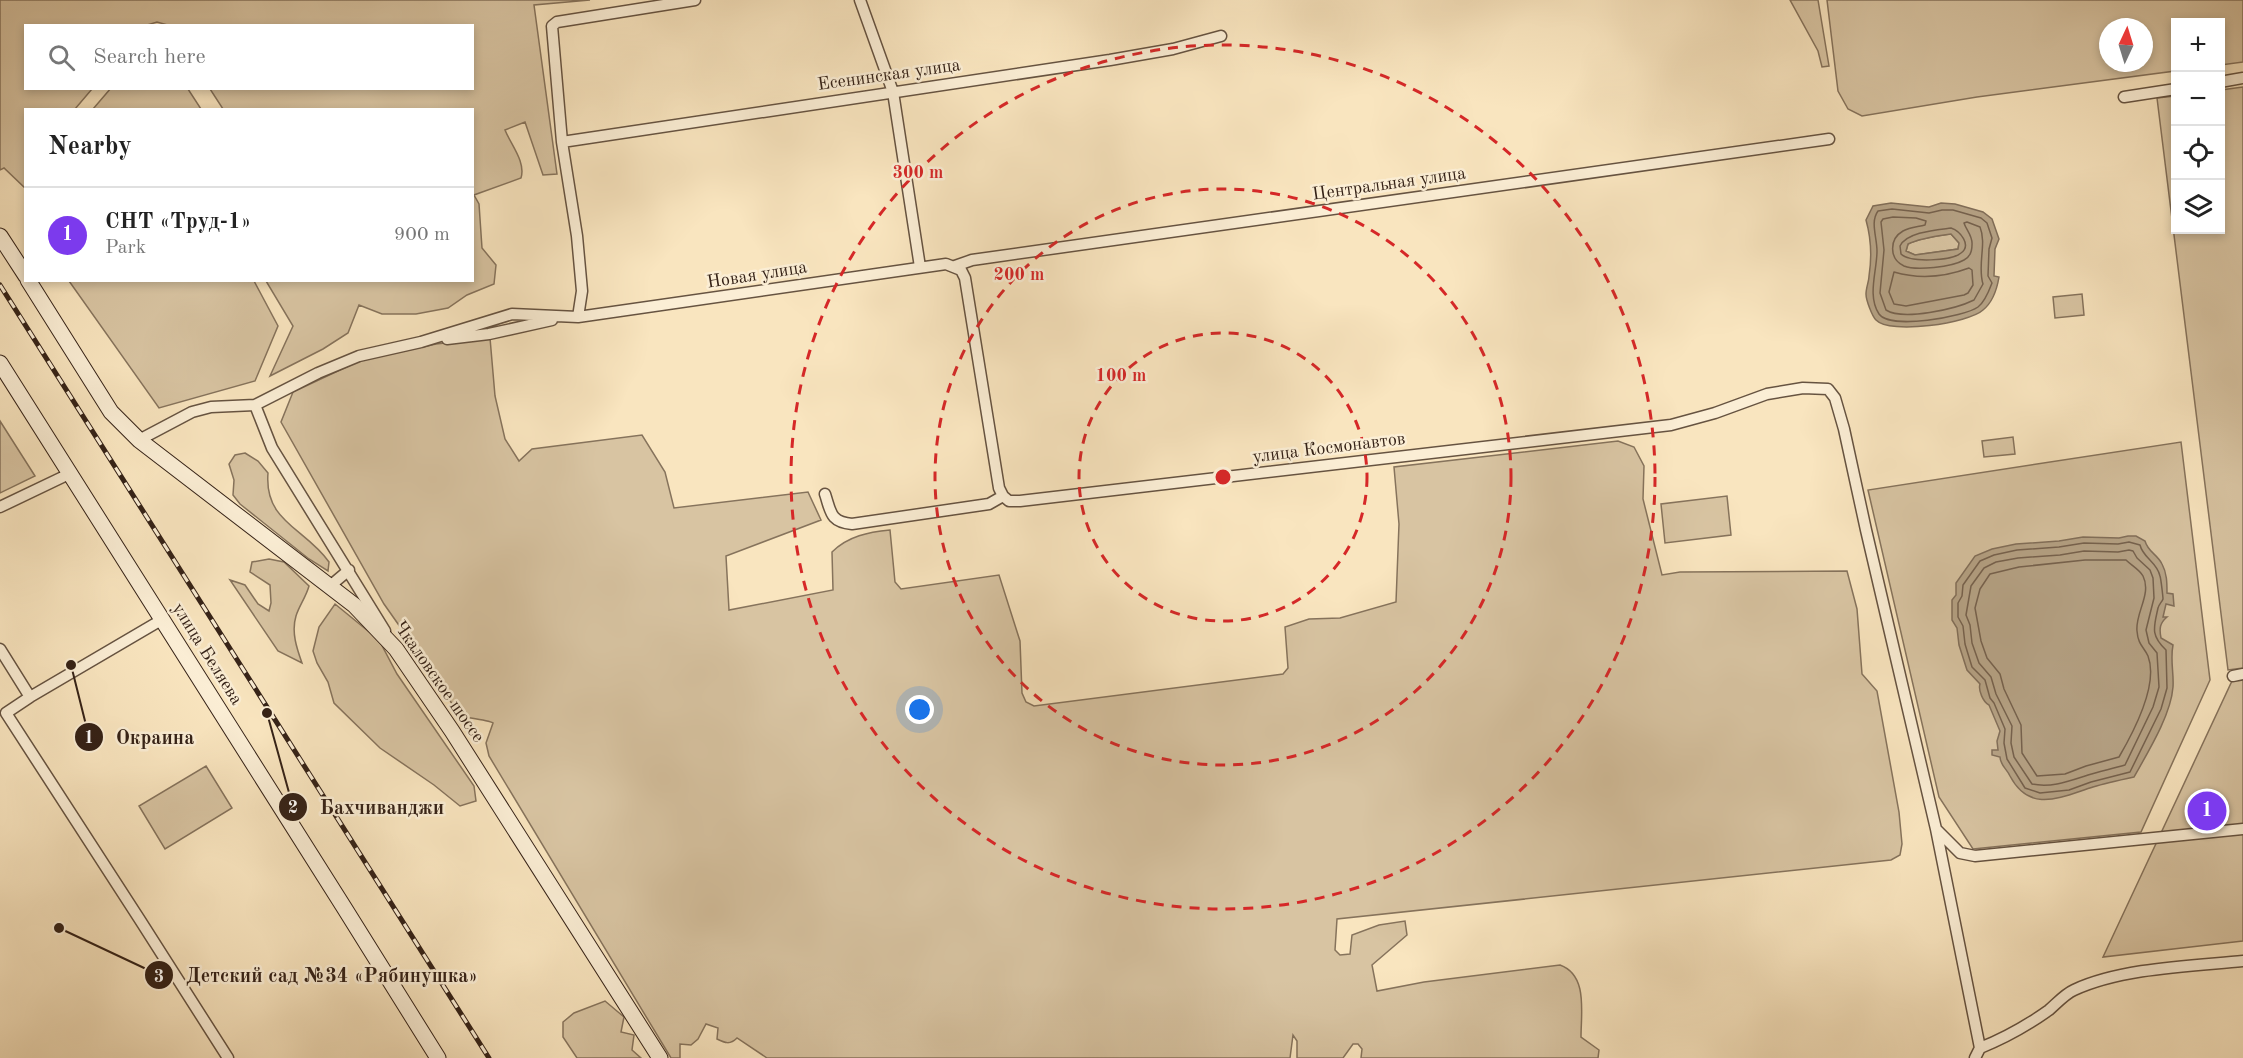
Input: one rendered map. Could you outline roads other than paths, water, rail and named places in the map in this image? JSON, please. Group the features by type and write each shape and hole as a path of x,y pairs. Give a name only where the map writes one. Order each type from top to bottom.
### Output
{"street":[{"path":"578,317 582,291 577,236 562,142 550,32 552,26 557,22 695,0"},
{"path":"860,0 893,92 920,267"},
{"name":"Есенинская улица","path":"562,142 1110,60 1173,49 1221,36"},
{"path":"2225,81 2243,78"},
{"path":"2124,97 2171,91"},
{"name":"Центральная улица","path":"955,266 972,260 1829,139"},
{"path":"0,236 24,273"},
{"name":"Новая улица","path":"255,405 318,373 359,356 421,342 512,314 578,317 920,267 946,264 955,266"},
{"path":"955,266 961,270 965,278 970,299 999,488 1003,496"},
{"name":"Чкаловское шоссе","path":"29,282 111,412 139,440 330,586 371,622 396,649 452,731 660,1058"},
{"name":"улица Беляева","path":"0,363 438,1058"},
{"name":"улица Космонавтов","path":"825,494 833,518 841,523 852,524 989,504 1003,496 1009,501 1020,501 1671,425 1715,413 1767,394 1803,388 1828,389 1835,398 1844,429 1936,829 1978,1053"},
{"path":"139,440 169,423 211,406 255,405 272,448 396,649"},
{"path":"0,507 69,474"},
{"path":"330,586 348,570"},
{"path":"163,619 6,713 228,1058"},
{"path":"0,649 30,697"},
{"path":"1936,829 1960,853 1975,856 2243,829"},
{"path":"1978,1053 2021,1028 2072,991 2097,981 2152,971 2243,961"}],"water":[{"path":"1891,203 1929,207 1941,203 1955,204 1983,212 1992,219 1999,239 1995,249 1994,276 1999,277 1994,295 1986,307 1975,315 1947,323 1897,327 1876,320 1866,294 1871,255 1866,220 1873,206","holes":["1951,234 1959,243 1958,249 1915,255 1906,251 1908,244"]},
{"path":"2136,536 2145,541 2164,567 2167,593 2173,594 2174,606 2166,604 2163,617 2167,617 2160,629 2161,638 2173,645 2173,687 2168,709 2134,777 2058,798 2037,799 2018,788 2002,765 2000,757 1992,755 1992,750 1998,750 1997,741 2000,731 1989,705 1982,696 1980,684 1967,670 1959,645 1957,628 1952,620 1952,600 1956,595 1956,583 1975,556 1992,549 2016,544 2083,537"}],"railway":[{"path":"0,285 489,1058"}],"place":[{"name":"Окраина","path":"71,665"},
{"name":"Бахчиванджи","path":"267,713"},
{"name":"СНТ «Труд-1»","path":"2207,811"},
{"name":"Детский сад №34 «Рябинушка»","path":"59,928"}]}
